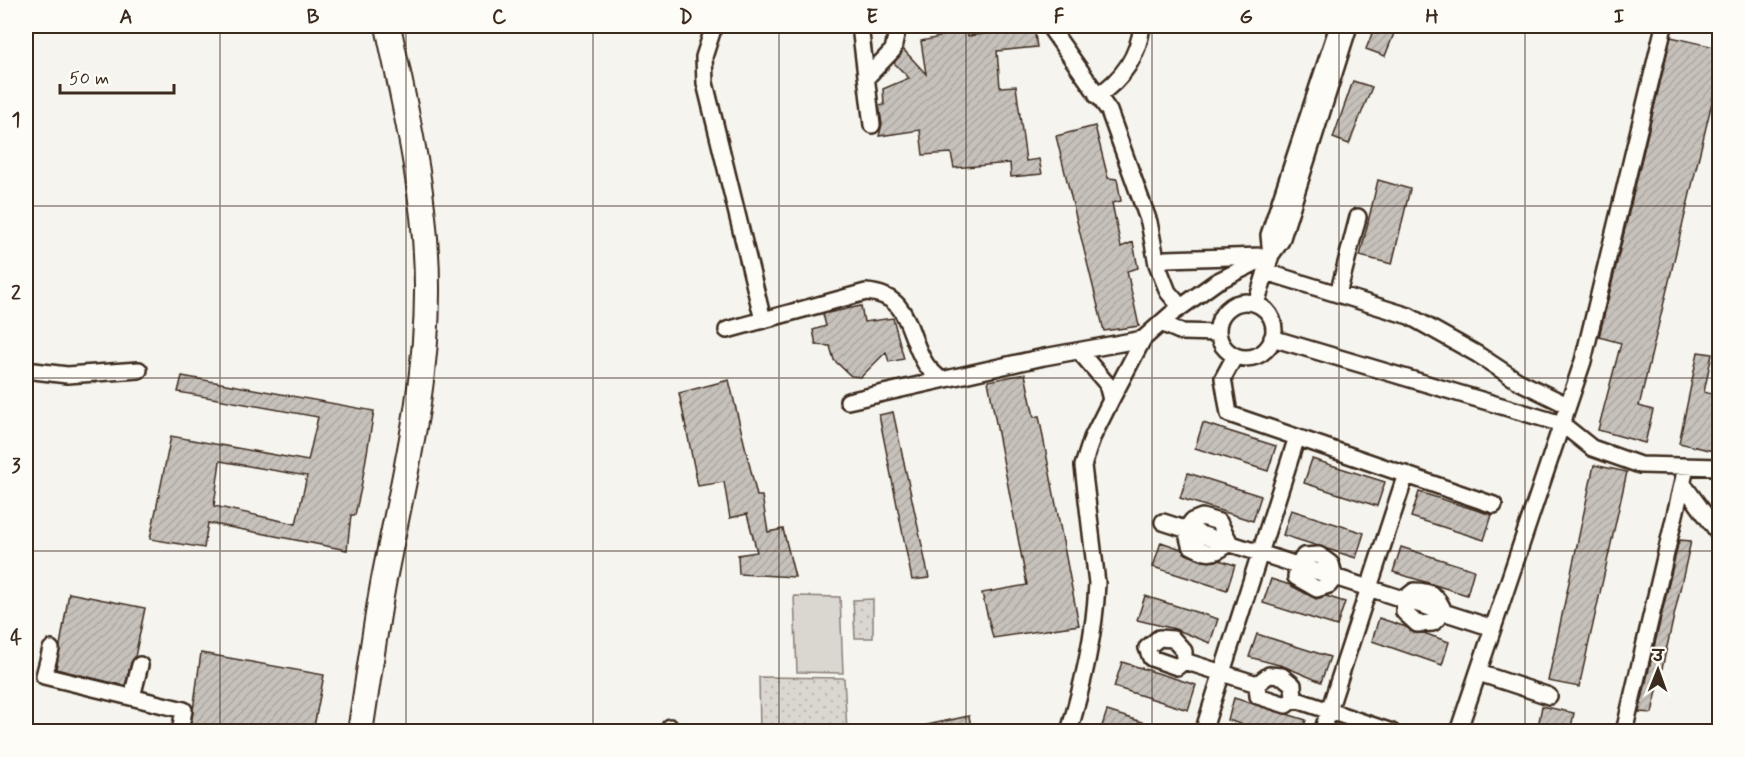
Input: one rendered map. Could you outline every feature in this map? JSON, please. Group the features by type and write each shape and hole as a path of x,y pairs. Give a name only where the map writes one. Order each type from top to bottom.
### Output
{"main road":[{"path":"360,732 384,579 411,460 419,396 427,287 422,203 388,26"}],"street":[{"path":"714,26 704,57 705,83 763,320"},
{"path":"860,26 872,125"},
{"path":"867,77 893,50 898,26"},
{"path":"1049,26 1096,96 1109,111 1149,222 1157,264 1168,292 1180,306"},
{"path":"1096,96 1115,84 1129,66 1140,39 1142,26"},
{"path":"1271,255 1269,235 1338,26"},
{"path":"1256,304 1271,255 1281,241 1349,26"},
{"path":"1458,732 1583,361 1664,26"},
{"path":"1338,294 1358,217"},
{"path":"1157,264 1166,259 1271,255"},
{"path":"1069,732 1093,630 1096,600 1083,466 1092,438 1143,339 1180,306 1222,278 1271,255"},
{"path":"1266,272 1409,316 1459,342 1518,381 1567,405"},
{"path":"727,330 866,292 881,292 896,302 904,312 920,356 941,380"},
{"path":"1237,303 1256,304 1270,318 1273,325 1272,338 1257,356 1235,356 1223,346 1218,333 1218,323 1229,308 1237,303"},
{"path":"1161,323 1182,332 1218,333"},
{"path":"1272,338 1562,424 1592,448 1640,465 1719,468"},
{"path":"848,401 1143,339"},
{"path":"1079,351 1102,377 1111,400"},
{"path":"1235,356 1223,378 1229,414 1494,505"},
{"path":"26,370 68,375 139,370"},
{"path":"1203,732 1297,437"},
{"path":"1624,732 1686,468"},
{"path":"1322,732 1406,474"},
{"path":"1683,484 1719,535"},
{"path":"1163,522 1493,628"},
{"path":"51,649 44,676 184,710 180,732"},
{"path":"1184,661 1257,684"},
{"path":"132,697 140,665"},
{"path":"1479,673 1549,696"},
{"path":"1257,684 1269,675 1282,676 1293,685 1294,699"},
{"path":"1257,684 1258,696 1286,705 1294,699"},
{"path":"1294,699 1392,732"}],"shaded area":[{"path":"794,596 840,597 843,673 797,672"},
{"path":"873,599 873,638 855,638 853,600"},
{"path":"759,677 844,678 847,731 760,731"}],"building":[{"path":"939,26 968,26 968,36 1034,28 1037,47 997,51 1000,87 1016,86 1026,161 1039,159 1042,174 1011,177 1010,163 954,168 951,153 923,155 920,130 879,136 882,124 879,106 884,105 883,89 909,78 894,63 903,49 926,74 921,41 940,37"},
{"path":"1375,26 1397,26 1385,56 1366,49"},
{"path":"1671,37 1719,48 1719,73 1639,406 1653,410 1645,443 1598,430 1621,343 1599,337"},
{"path":"1353,81 1372,87 1349,144 1333,138"},
{"path":"1095,126 1108,178 1117,179 1121,201 1112,203 1121,247 1133,242 1138,268 1127,271 1139,326 1104,331 1056,136"},
{"path":"1378,180 1410,189 1392,264 1360,256"},
{"path":"861,306 864,322 893,318 904,359 889,362 886,352 861,377 851,376 834,360 830,346 816,345 813,330 826,326 823,314"},
{"path":"1698,352 1712,354 1704,392 1719,396 1719,423 1713,451 1679,443"},
{"path":"1025,374 1034,417 1039,416 1079,625 993,638 982,593 1027,585 988,381"},
{"path":"182,376 374,411 361,488 355,515 351,515 347,550 208,523 204,548 150,539 171,436 308,461 318,417 178,392","holes":["220,461 307,476 296,524 214,506"]},
{"path":"729,380 757,496 762,496 768,532 783,529 795,577 739,574 738,555 757,552 747,514 730,518 724,482 698,486 679,393"},
{"path":"893,412 929,578 912,580 879,415"},
{"path":"1203,423 1276,446 1268,471 1195,448"},
{"path":"1312,459 1385,482 1377,506 1304,483"},
{"path":"1594,465 1627,472 1579,687 1548,681"},
{"path":"1188,473 1261,496 1253,521 1180,498"},
{"path":"1419,492 1492,515 1484,540 1411,517"},
{"path":"1291,510 1364,533 1356,558 1283,535"},
{"path":"1679,540 1691,541 1652,713 1639,712"},
{"path":"1161,542 1181,549 1186,554 1203,561 1219,560 1235,565 1227,590 1153,567"},
{"path":"1401,547 1474,570 1467,595 1393,572"},
{"path":"1271,579 1290,585 1316,599 1326,596 1345,602 1337,626 1263,603"},
{"path":"69,593 145,608 135,657 131,663 125,686 56,669"},
{"path":"1145,596 1218,619 1210,643 1175,629 1137,620"},
{"path":"1379,618 1406,627 1414,633 1424,633 1449,642 1442,665 1372,641"},
{"path":"1257,634 1330,657 1321,682 1283,666 1249,657"},
{"path":"201,653 324,675 313,732 190,732"},
{"path":"1122,662 1196,685 1188,710 1114,687"},
{"path":"1234,698 1306,720 1302,732 1265,732 1228,720"},
{"path":"1542,706 1574,713 1570,732 1537,732"},
{"path":"1107,711 1164,729 1164,732 1100,732"},
{"path":"969,716 972,732 922,732 922,726"}]}
